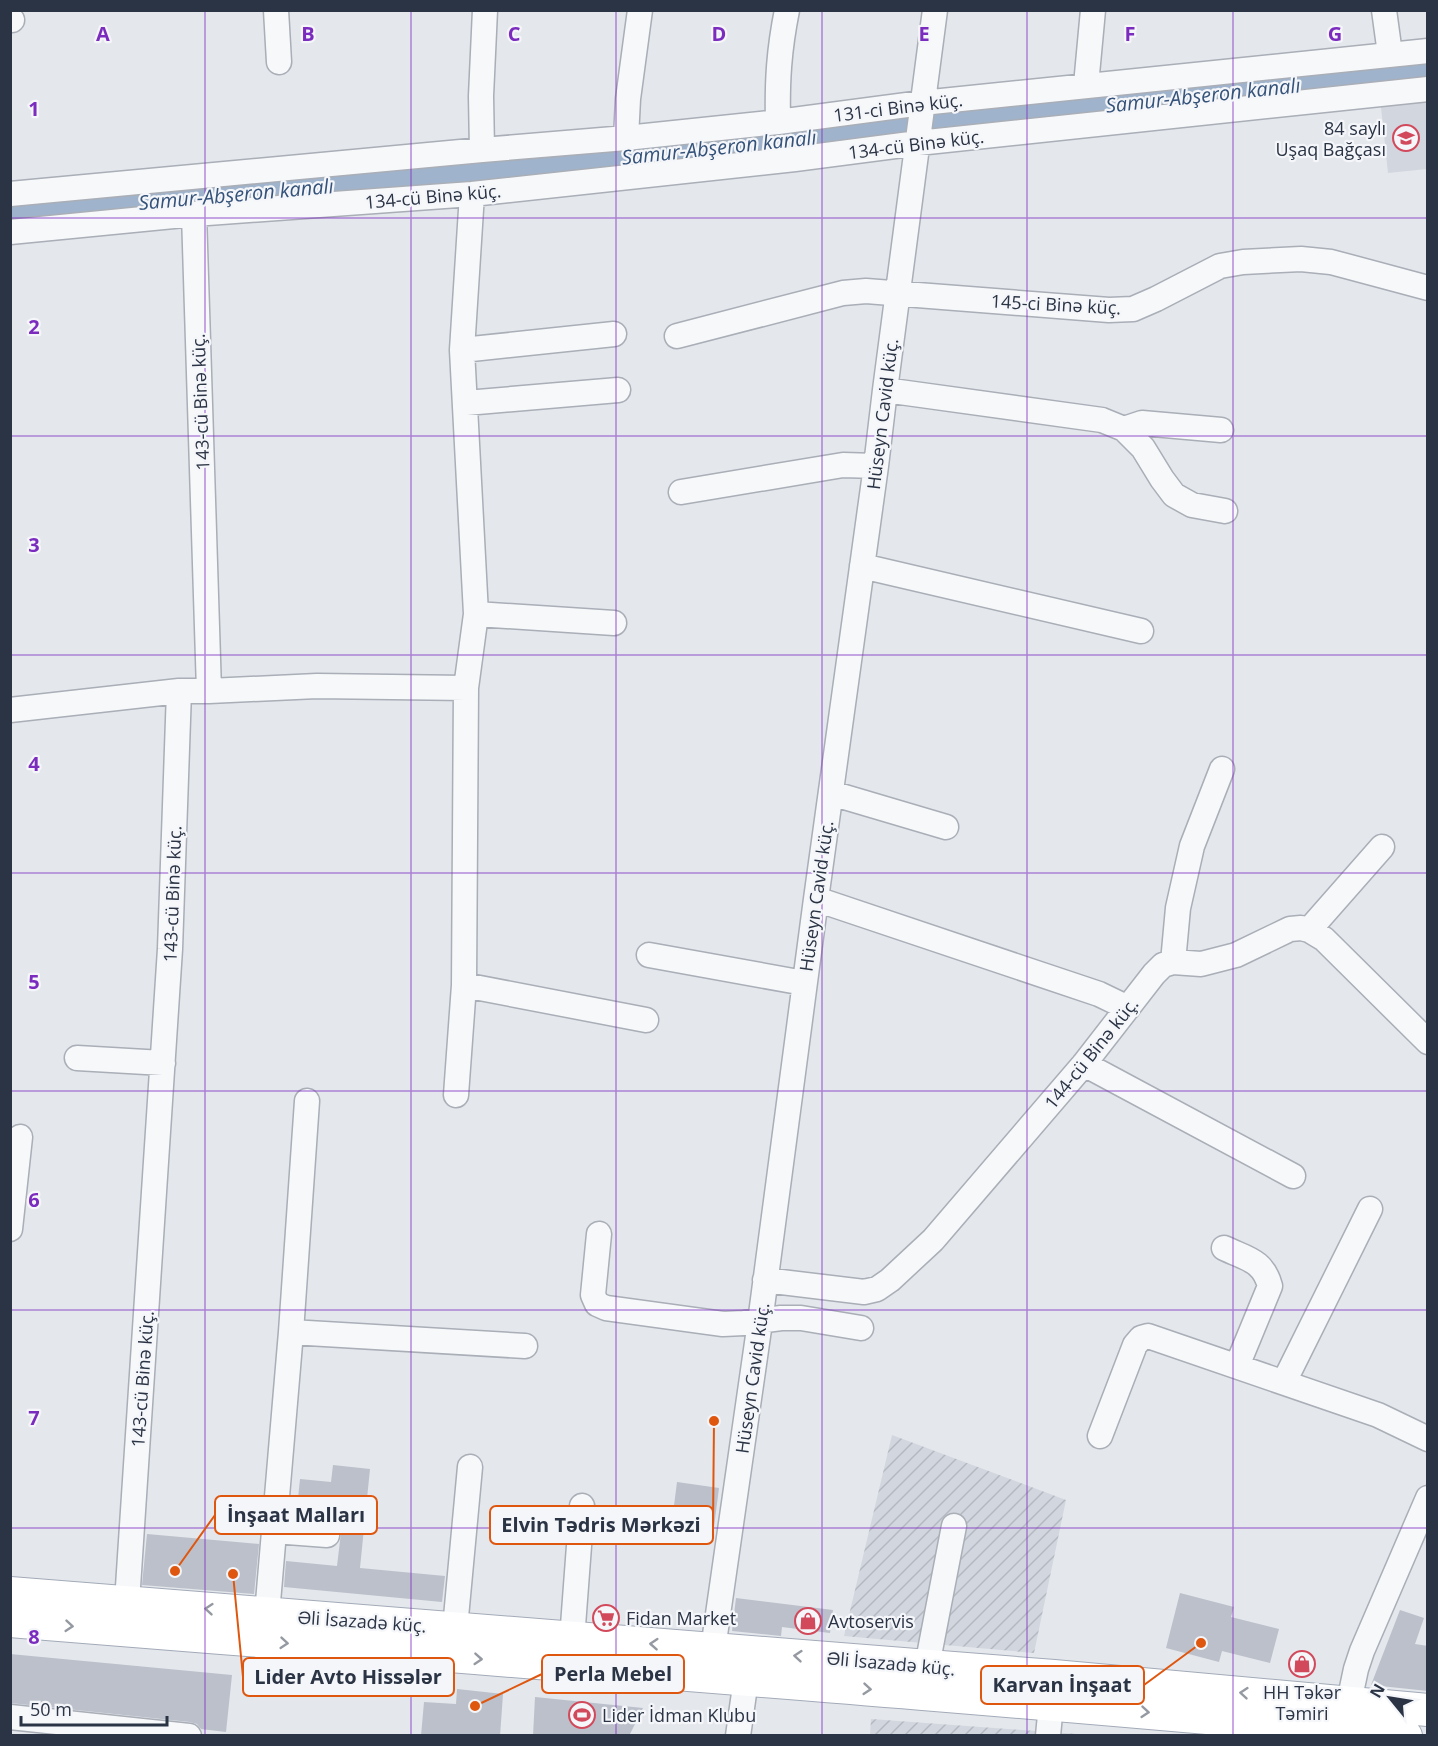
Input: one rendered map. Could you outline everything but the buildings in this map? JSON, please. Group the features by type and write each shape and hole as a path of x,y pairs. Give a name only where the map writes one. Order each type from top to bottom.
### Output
{"main road":[{"name":"Əli İsazadə küç.","path":"10,1593 572,1639 711,1662"},
{"name":"Əli İsazadə küç.","path":"10,1621 438,1656 711,1662"},
{"path":"711,1662 748,1665"},
{"name":"Əli İsazadə küç.","path":"748,1665 927,1666 1428,1710"},
{"name":"Əli İsazadə küç.","path":"748,1665 1051,1704 1406,1736"}],"street":[{"path":"276,10 279,62"},
{"path":"482,150 480,115 484,10"},
{"path":"626,138 628,99 640,10"},
{"path":"778,122 778,70 787,10"},
{"path":"922,103 935,10"},
{"path":"1086,85 1093,10"},
{"path":"1384,10 1390,54"},
{"name":"131-ci Binə küç.","path":"10,194 626,138 1086,85 1428,51"},
{"name":"134-cü Binə küç.","path":"10,232 194,214 472,194 795,159 918,143 1428,89"},
{"name":"Hüseyn Cavid küç.","path":"711,1662 760,1322 804,983 876,466 922,103"},
{"path":"456,1095 464,985 466,688 476,614 462,350 472,194"},
{"name":"143-cü Binə küç.","path":"194,214 208,691"},
{"name":"145-ci Binə küç.","path":"677,336 843,293 866,291 1109,310 1133,309 1220,266 1243,262 1301,259 1340,264 1428,288"},
{"path":"462,350 614,334"},
{"path":"466,403 618,390"},
{"path":"885,390 1102,420 1124,429 1143,448 1174,495 1192,505 1225,511"},
{"path":"1124,429 1142,423 1221,430"},
{"path":"681,492 843,465 876,466"},
{"path":"862,566 1142,631"},
{"path":"476,614 614,623"},
{"path":"10,710 179,691 317,686 466,688"},
{"name":"143-cü Binə küç.","path":"128,1602 170,949 179,691"},
{"path":"1222,769 1192,846 1178,908 1173,962 1207,963 1236,955 1290,929 1309,930 1324,939 1428,1042"},
{"path":"831,793 946,827"},
{"path":"1309,930 1382,847"},
{"path":"816,899 1099,994 1128,1008"},
{"path":"649,955 804,983"},
{"name":"144-cü Binə küç.","path":"765,1280 864,1292 877,1289 890,1280 933,1240 1084,1064 1154,974 1163,965 1173,962"},
{"path":"464,985 646,1020"},
{"path":"77,1058 163,1063"},
{"path":"1084,1064 1293,1176"},
{"path":"267,1614 291,1332 307,1101"},
{"path":"10,1229 20,1137"},
{"path":"1284,1382 1370,1209"},
{"path":"599,1234 593,1295 597,1304 606,1308 723,1324 801,1318 861,1328"},
{"path":"1224,1248 1260,1266 1267,1276 1270,1287 1237,1366"},
{"path":"291,1332 525,1346"},
{"path":"1100,1436 1136,1345 1141,1338 1148,1336 1378,1415 1428,1439"},
{"path":"455,1628 470,1467"},
{"path":"1349,1702 1362,1651 1428,1497"},
{"path":"572,1639 582,1506"},
{"path":"927,1666 954,1526"},
{"path":"274,1530 327,1535"},
{"path":"738,1736 748,1665"},
{"path":"1048,1736 1051,1704"},
{"path":"10,1717 189,1736"}],"shaded area":[{"name":"84 saylı Uşaq Bağçası","path":"1427,101 1427,169 1388,173 1381,107"},
{"path":"892,1435 1066,1500 1034,1653 844,1636"},
{"path":"871,1719 1078,1734 1077,1736 870,1736"}],"waterway":[{"name":"Samur-Abşeron kanalı","path":"10,214 193,195 511,169 1428,70"}],"place":[{"name":"84 saylı Uşaq Bağçası","path":"1406,138"},
{"name":"Elvin Tədris Mərkəzi","path":"714,1421"},
{"name":"İnşaat Malları","path":"175,1571"},
{"name":"Lider Avto Hissələr","path":"233,1574"},
{"name":"Fidan Market","path":"606,1618"},
{"name":"Avtoservis","path":"808,1621"},
{"name":"Karvan İnşaat","path":"1201,1643"},
{"name":"HH Təkər Təmiri","path":"1302,1664"},
{"name":"Perla Mebel","path":"475,1706"},
{"name":"Lider İdman Klubu","path":"582,1715"}]}
